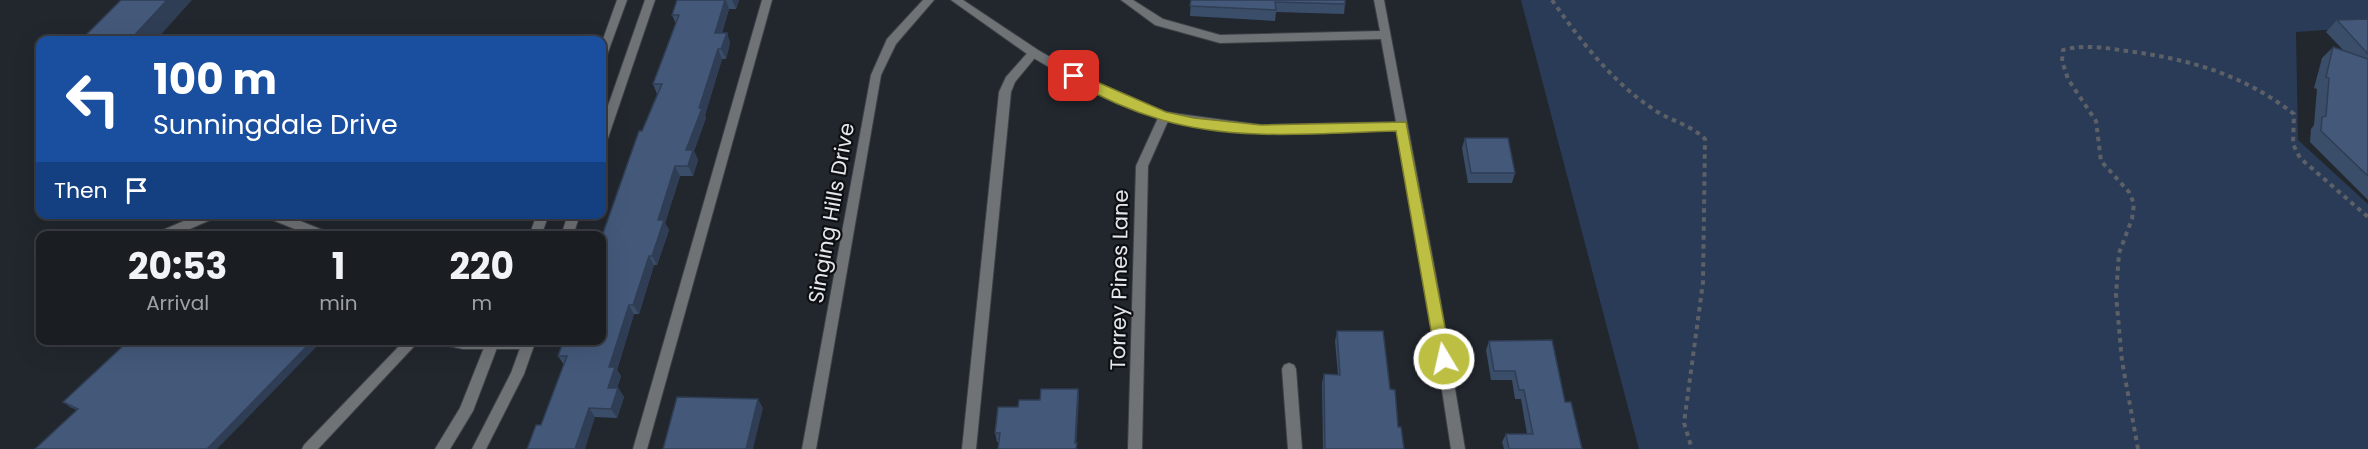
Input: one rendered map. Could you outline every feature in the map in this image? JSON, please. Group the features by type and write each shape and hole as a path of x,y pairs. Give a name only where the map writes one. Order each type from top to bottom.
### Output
{"street":[{"path":"606,45 622,0"},
{"path":"606,126 650,0"},
{"path":"640,449 767,0"},
{"name":"Singing Hills Drive","path":"809,449 876,75 891,42 929,0"},
{"path":"956,0 1034,53 1094,88 1164,116 1261,129 1402,126"},
{"path":"1126,0 1159,22 1220,39 1385,35"},
{"path":"1379,0 1433,292 1458,449"},
{"path":"969,449 1005,92 1010,80 1034,53"},
{"name":"Torrey Pines Lane","path":"1135,449 1142,165 1164,116"},
{"path":"172,231 201,219"},
{"path":"282,219 313,231"},
{"path":"309,449 409,345"},
{"path":"442,449 466,411 493,345"},
{"path":"479,449 517,374 528,345"},
{"path":"1289,369 1295,449"}],"path":[{"path":"1552,0 1589,52 1620,85 1655,111 1697,130 1705,139 1703,282 1684,423 1692,449"},
{"path":"2138,449 2119,342 2116,272 2121,242 2129,231 2134,203 2129,193 2102,162 2097,124 2091,110 2072,89 2062,58 2063,50 2073,46 2087,46 2166,55 2206,64 2259,89 2294,114 2293,144 2300,158 2368,216"}],"shaded area":[{"path":"1521,0 2368,0 2368,27 2296,32 2298,140 2368,204 2368,449 1639,449"}],"building":[{"path":"121,0 167,0 134,36 85,36"},
{"path":"677,0 725,0 715,33 727,33 721,49 718,49 699,108 702,108 686,150 693,150 688,166 675,166 658,220 664,220 633,305 629,305 609,367 615,367 608,388 618,388 611,409 589,408 575,449 527,449 536,425 541,425 567,356 558,356 562,345 606,345 606,231 604,231 639,131 642,131 662,84 653,84 679,15 672,15"},
{"path":"1191,0 1345,0 1345,4 1275,2 1276,10 1190,6"},
{"path":"2368,19 2368,54 2337,20"},
{"path":"2333,47 2368,59 2368,176 2321,131 2322,117 2326,116 2329,78 2326,77"},
{"path":"1465,138 1508,138 1515,173 1471,173"},
{"path":"1337,331 1383,331 1390,389 1395,390 1398,427 1401,427 1404,449 1325,449 1324,374 1340,375"},
{"path":"1552,340 1565,402 1571,402 1582,449 1509,449 1506,434 1533,434 1524,390 1519,390 1515,371 1494,371 1489,341"},
{"path":"121,345 308,345 207,449 35,449 78,409 63,402 123,346"},
{"path":"1041,389 1078,389 1076,449 998,449 1000,433 995,433 998,407 1018,407 1019,400 1040,400"},
{"path":"677,397 758,399 746,449 663,449"}],"route":[{"path":"1074,76 1094,88 1164,116 1194,122 1261,129 1402,126 1444,359"}]}
